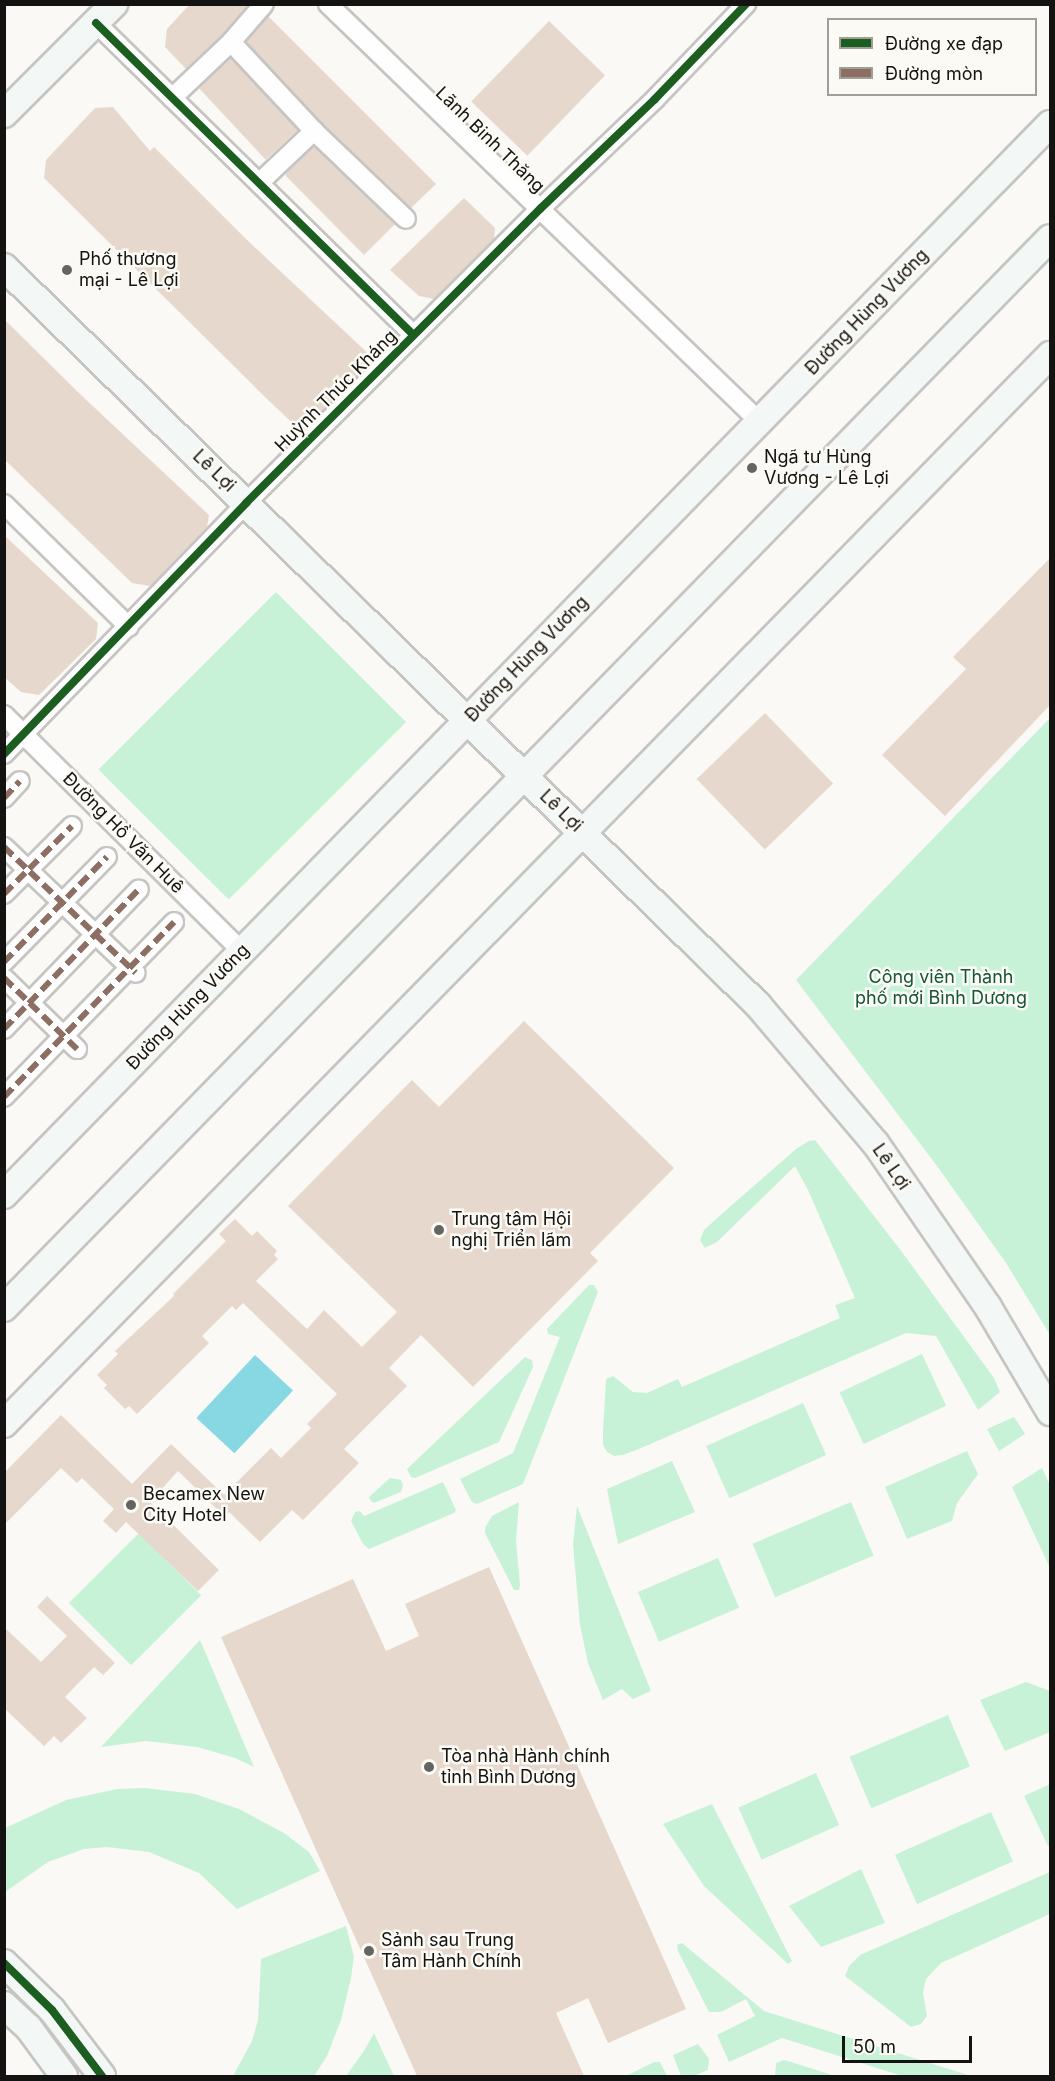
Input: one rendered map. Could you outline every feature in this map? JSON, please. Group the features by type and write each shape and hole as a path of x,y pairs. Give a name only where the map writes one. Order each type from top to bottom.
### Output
{"main road":[{"path":"4,114 114,4"},
{"name":"Đường Hùng Vương","path":"4,1195 1050,124"},
{"path":"4,1308 1050,238"},
{"name":"Lê Lợi","path":"4,267 584,832 758,1005 876,1144 988,1307 1050,1412"},
{"path":"4,1424 1050,354"},
{"path":"4,1963 52,2010 102,2076"},
{"path":"4,2005 28,2027 64,2076"}],"street":[{"path":"172,98 231,42 264,4"},
{"name":"Lãnh Binh Thăng","path":"328,4 760,422"},
{"name":"Huỳnh Thúc Kháng","path":"4,754 129,627 246,503 540,209 655,99 746,4"},
{"path":"96,23 414,335"},
{"path":"231,42 314,130 406,219"},
{"path":"259,183 314,130"},
{"path":"4,504 129,627"},
{"name":"Đường Hồ Văn Huê","path":"4,715 242,951"},
{"path":"4,798 20,781"},
{"path":"4,894 72,826"},
{"path":"4,847 133,970"},
{"path":"4,962 107,857"},
{"path":"4,1029 139,889"},
{"path":"4,1097 133,970 174,922"},
{"path":"4,978 77,1049"}],"green space":[{"path":"276,592 406,722 229,900 99,769"},
{"name":"Công viên Thành phố mới Bình Dương","path":"1050,718 1050,1335 1006,1263 937,1166 796,980"},
{"path":"815,1140 902,1252 994,1378 1000,1392 978,1410 936,1336 906,1333 639,1449 614,1456 607,1452 603,1445 606,1379 613,1376 633,1392 647,1393 678,1379 682,1387 840,1318 835,1305 855,1298 808,1190 795,1166 717,1242 705,1248 700,1240 704,1230 796,1149"},
{"path":"589,1285 594,1285 598,1292 523,1484 477,1504 472,1502 460,1479 513,1453 560,1337 548,1334 547,1329"},
{"path":"922,1354 946,1406 864,1444 840,1392"},
{"path":"525,1357 532,1360 533,1367 499,1442 415,1478 411,1477 407,1469"},
{"path":"803,1403 826,1455 729,1498 706,1446"},
{"path":"1014,1417 1025,1434 999,1451 987,1429"},
{"path":"967,1451 978,1474 957,1503 952,1521 907,1539 885,1487"},
{"path":"672,1461 695,1512 618,1544 607,1489"},
{"path":"1042,1468 1050,1485 1050,1568 1012,1487"},
{"path":"390,1478 401,1480 403,1485 401,1492 374,1503 371,1501 369,1497"},
{"path":"443,1482 456,1510 454,1513 369,1549 363,1544 351,1521 355,1512 360,1511 364,1516"},
{"path":"519,1502 516,1541 520,1585 519,1590 514,1590 485,1533 485,1528 492,1516"},
{"path":"851,1502 874,1555 775,1597 753,1544"},
{"path":"577,1506 651,1691 633,1699 622,1689 603,1700 588,1663 580,1625 573,1544"},
{"path":"139,1533 201,1595 131,1665 69,1603"},
{"path":"718,1558 739,1608 659,1642 638,1592"},
{"path":"200,1640 254,1767 235,1758 197,1747 146,1741 101,1747"},
{"path":"1026,1682 1050,1691 1050,1732 1005,1751 980,1700"},
{"path":"948,1715 970,1767 871,1808 850,1757"},
{"path":"816,1773 839,1825 762,1860 738,1808"},
{"path":"1050,1784 1050,1845 1048,1846 1024,1796"},
{"path":"145,1788 195,1794 239,1809 284,1833 309,1852 320,1871 237,1909 199,1873 149,1852 107,1847 84,1849 48,1862 5,1892 5,1828 66,1800 117,1789"},
{"path":"712,1804 792,1961 788,1964 704,1886 663,1824"},
{"path":"991,1812 1013,1861 917,1904 895,1855"},
{"path":"861,1869 885,1923 821,1947 789,1906"},
{"path":"1050,1872 1050,1914 941,1963 926,1979 923,1993 927,2016 921,2024 911,2027 845,1976 849,1966 860,1955"},
{"path":"346,1926 354,1957 351,1978 341,2020 327,2056 314,2076 233,2076 252,2041 258,2020 261,1959"},
{"path":"682,1943 764,2011 971,2076 902,2076 782,2038 729,2062 717,2035 755,2016 746,1999 721,2012 709,2012 678,1951 677,1945"},
{"path":"374,2033 394,2076 346,2076 364,2051"},
{"path":"698,2044 709,2059 708,2070 693,2076 681,2076 673,2055"},
{"path":"784,2060 835,2076 775,2076 776,2063"},
{"path":"654,2062 660,2062 667,2076 626,2076"}],"water":[{"path":"255,1355 293,1390 234,1453 196,1418"}],"building":[{"path":"190,4 249,4 223,34 186,69 165,47 167,29"},
{"path":"268,16 436,184 411,208 322,123 246,42"},
{"path":"549,21 605,75 527,156 471,102"},
{"path":"231,58 298,130 266,160 199,88"},
{"path":"113,107 150,151 154,147 246,239 374,359 304,429 298,428 268,400 44,178 46,160 95,108"},
{"path":"314,147 395,224 364,255 286,176 286,173"},
{"path":"464,198 495,228 494,239 434,299 419,296 390,270"},
{"path":"4,319 209,515 207,527 150,586 132,583 4,459"},
{"path":"4,535 98,623 96,639 39,695 21,692 4,677"},
{"path":"1050,558 1050,705 945,816 882,755 966,669 953,657"},
{"path":"765,713 833,783 765,849 697,779"},
{"path":"524,1021 674,1168 590,1253 598,1261 473,1387 421,1335 389,1368 407,1386 344,1449 359,1463 303,1520 292,1510 260,1542 229,1512 225,1517 178,1471 150,1502 219,1570 198,1591 126,1522 116,1533 103,1521 114,1509 82,1478 77,1483 61,1468 4,1525 4,1473 61,1415 132,1484 171,1444 224,1495 271,1448 281,1458 311,1428 307,1424 337,1394 243,1303 236,1310 232,1306 202,1336 209,1343 137,1414 129,1406 125,1409 104,1388 107,1385 97,1375 118,1354 115,1351 174,1296 173,1294 226,1241 219,1234 235,1219 252,1236 257,1231 277,1251 274,1255 278,1259 256,1281 307,1329 324,1310 362,1347 397,1312 288,1206 412,1080 439,1107"},
{"name":"Tòa nhà Hành chính tỉnh Bình Dương","path":"489,1567 686,2009 608,2043 588,1998 556,2013 584,2076 417,2076 221,1637 353,1579 386,1651 419,1636 405,1604"},
{"path":"47,1596 115,1663 103,1675 94,1667 65,1697 87,1718 61,1743 54,1736 44,1746 4,1708 4,1627 41,1662 67,1636 37,1607"}],"marked path":[{"path":"4,798 20,781"},
{"path":"4,894 72,826"},
{"path":"4,847 136,973"},
{"path":"4,962 107,857"},
{"path":"4,1029 139,889"},
{"path":"4,1097 174,922"},
{"path":"4,978 77,1049"}],"cycle path":[{"path":"4,754 246,503 540,209 655,99 746,4"},
{"path":"96,23 414,335"},
{"path":"4,1963 52,2010 102,2076"}],"place":[{"name":"Phố thương mại - Lê Lợi","path":"67,270"},
{"name":"Ngã tư Hùng Vương - Lê Lợi","path":"752,468"},
{"name":"Trung tâm Hội nghị Triển lãm","path":"439,1230"},
{"name":"Becamex New City Hotel","path":"131,1505"},
{"name":"Tòa nhà Hành chính tỉnh Bình Dương","path":"429,1767"},
{"name":"Sảnh sau Trung Tâm Hành Chính","path":"369,1951"}]}
